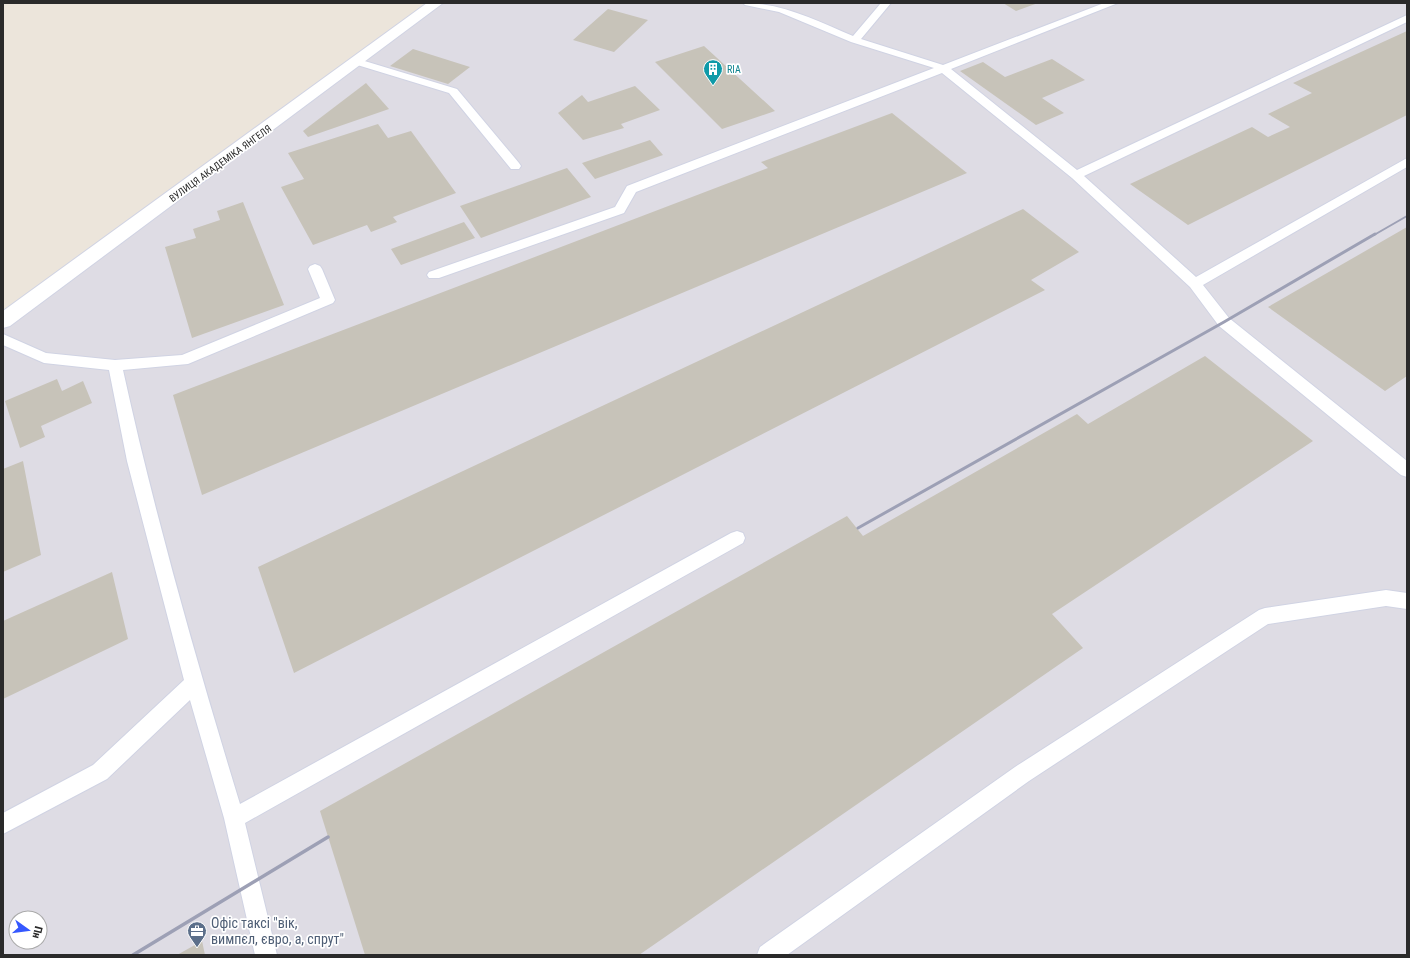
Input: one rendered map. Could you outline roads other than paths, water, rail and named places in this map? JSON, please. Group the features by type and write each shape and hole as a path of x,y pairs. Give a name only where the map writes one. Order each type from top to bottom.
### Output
{"street":[{"name":"ВУЛИЦЯ АКАДЕМІКА ЯНГЕЛЯ","path":"3,321 358,62 436,3"}],"lane":[{"path":"748,3 782,10 855,40 943,68 1076,175 1195,284 1224,322 1407,470"},
{"path":"855,40 886,3"},
{"path":"434,274 620,210 631,189 1113,3"},
{"path":"1076,175 1407,18"},
{"path":"358,62 453,91 514,166"},
{"path":"1195,284 1407,162"},
{"path":"3,339 44,358 115,365 183,360 328,300 315,269"},
{"path":"115,365 135,461 194,683 234,818 266,955"},
{"path":"234,818 737,538"},
{"path":"768,955 1022,774 1265,616 1386,598 1407,601"},
{"path":"3,824 100,772 194,683"}],"railway":[{"path":"1374,235 1407,216"},
{"path":"858,528 1224,322 1375,234"},
{"path":"133,955 328,837"}],"place":[{"name":"RIA","path":"713,86"},
{"name":"Офіс таксі \"вік, вимпєл, євро, а, спрут\"","path":"197,948"}]}
